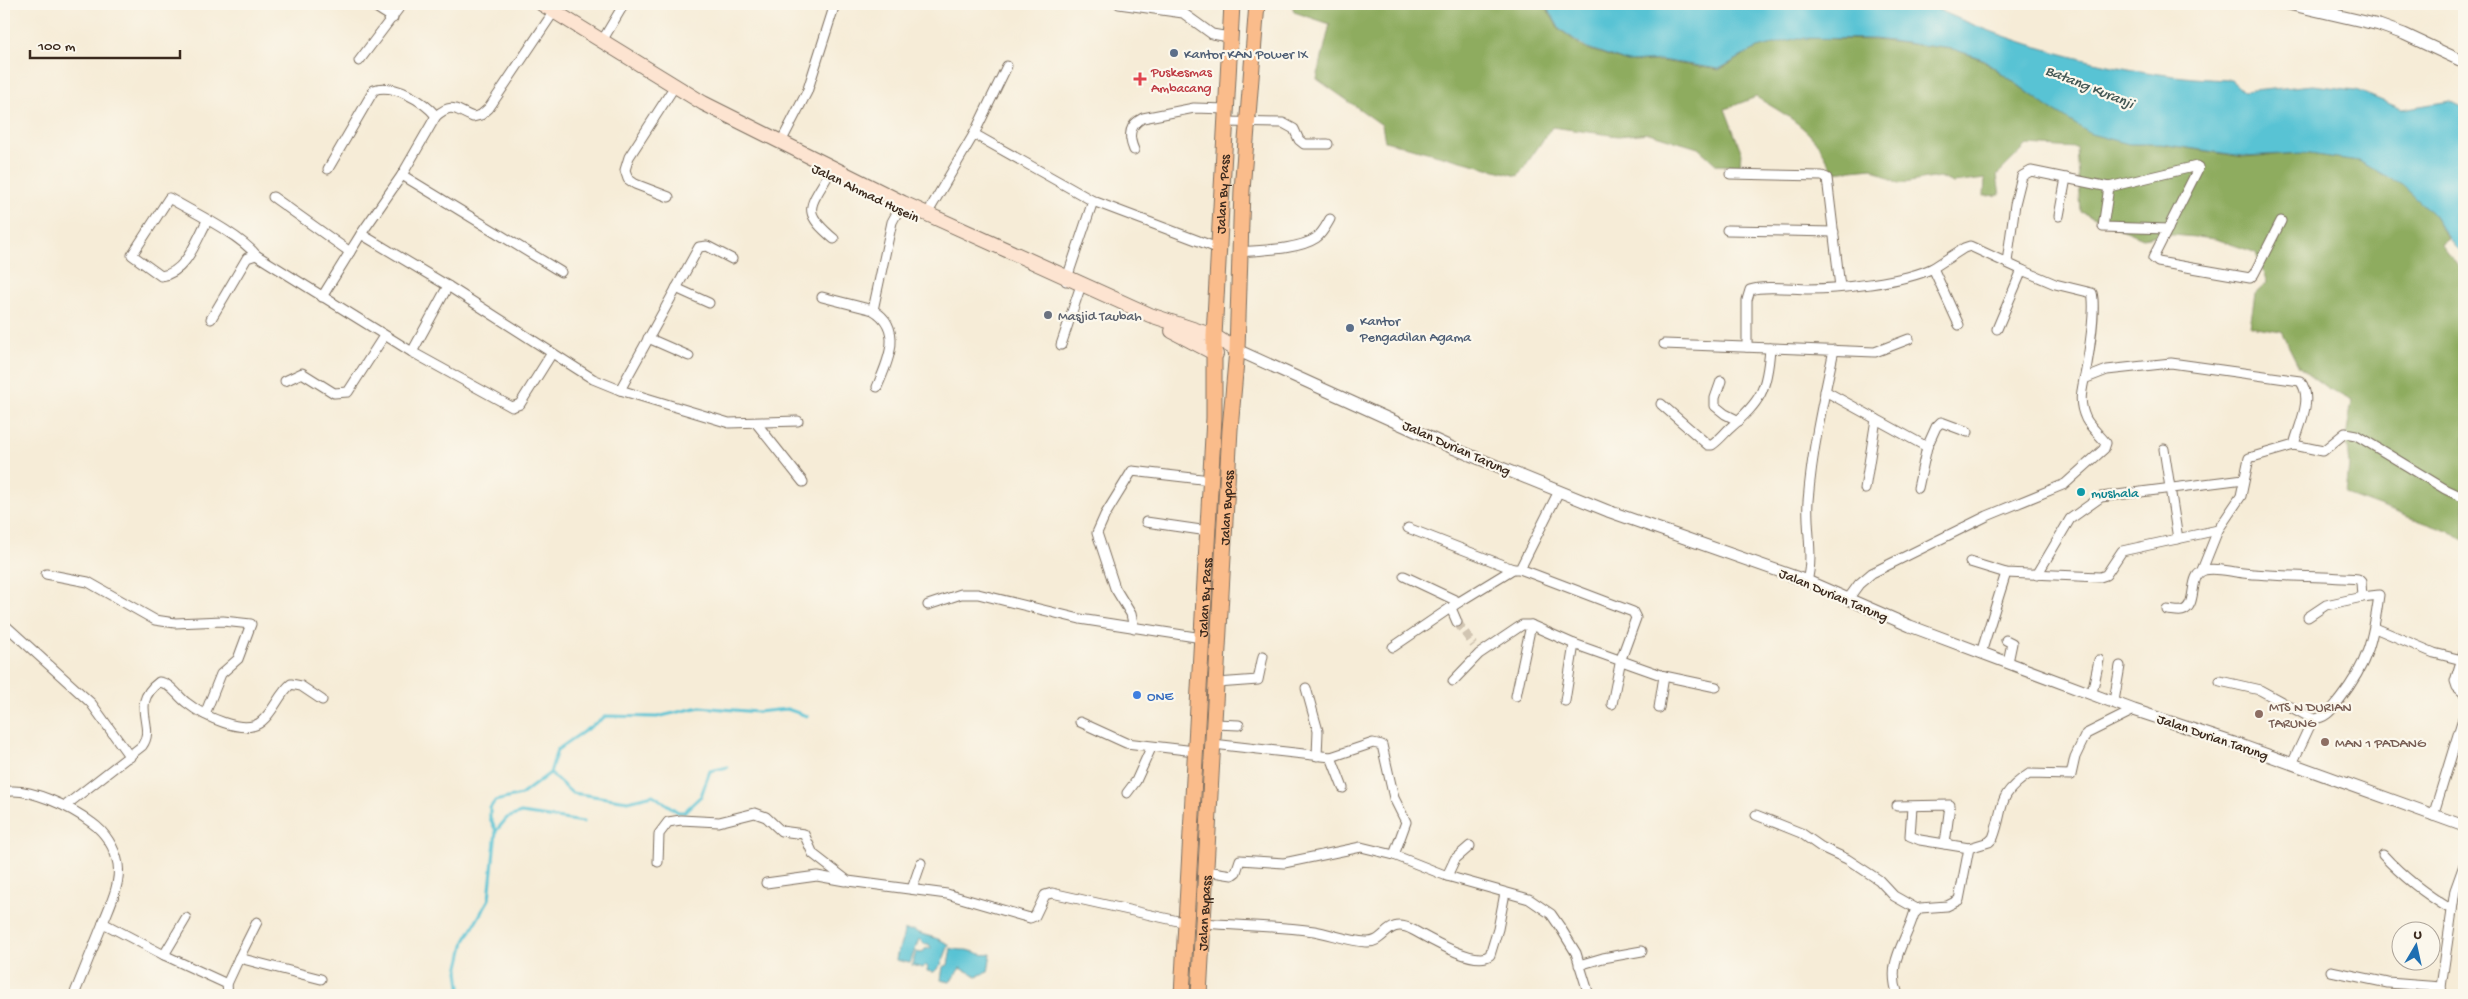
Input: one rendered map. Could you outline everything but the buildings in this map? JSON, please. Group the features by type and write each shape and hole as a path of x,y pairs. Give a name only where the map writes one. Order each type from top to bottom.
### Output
{"highway":[{"name":"Jalan By Pass","path":"1182,995 1208,531 1216,354 1214,336 1232,4"},
{"name":"Jalan Bypass","path":"1199,995 1229,447 1237,350 1239,252 1257,4"},
{"path":"1201,644 1219,647"},
{"path":"1183,963 1202,963"}],"main road":[{"name":"Jalan Ahmad Husein","path":"530,4 555,11 672,92 708,114 899,209 1150,315 1214,336"},
{"name":"Jalan Ahmad Husein","path":"542,4 703,102 1066,281 1079,291 1187,337 1216,354"},
{"name":"Jalan Durian Tarung","path":"1214,336 1237,350"}],"street":[{"path":"371,4 393,18"},
{"path":"359,61 402,4"},
{"path":"602,41 624,4"},
{"path":"781,142 807,92 835,4"},
{"path":"1119,4 1183,13 1212,34 1230,29"},
{"path":"2288,4 2334,8 2404,34 2464,62"},
{"path":"322,297 361,234 402,175 436,116 449,108 470,116 481,115 489,108 555,11"},
{"path":"927,214 974,134 1007,66"},
{"path":"328,169 370,94 376,89 389,89 408,96 428,107 436,116"},
{"path":"669,197 635,184 628,179 626,170 629,157 672,92"},
{"path":"1134,150 1130,142 1131,131 1137,121 1143,118 1194,108 1247,122 1272,122 1291,126 1301,143 1328,144"},
{"path":"974,134 1093,200 1220,249"},
{"path":"2007,262 2015,204 2022,176 2031,171 2109,187 2199,167 2153,258 2158,262 2250,278 2254,274 2282,221"},
{"path":"829,174 814,199 812,212 814,222 834,239"},
{"path":"1730,174 1825,177 1828,181 1840,286"},
{"path":"402,175 561,272"},
{"path":"2059,216 2066,178"},
{"path":"2109,187 2103,227 2168,229"},
{"path":"272,197 350,252"},
{"path":"207,221 182,266 169,275 161,276 132,255 169,198 249,246 256,254 384,336 512,407 520,404 552,353"},
{"path":"1066,281 1093,200"},
{"path":"873,310 892,222 899,209"},
{"path":"1239,252 1281,248 1312,240 1322,232 1330,219"},
{"path":"1727,230 1834,232"},
{"path":"361,234 448,286 593,379 620,390 719,421 757,424 798,421"},
{"path":"620,390 701,246 707,246 732,259"},
{"path":"1747,347 1747,300 1750,290 1823,289 1893,280 1933,268 1968,246 2055,284 2092,293 2092,315 2084,379 2080,387 2084,412 2091,426 2106,443 2104,449 2064,484 1987,516 1872,573 1859,584 1848,599"},
{"path":"212,319 247,258 256,254"},
{"path":"1933,268 1959,326"},
{"path":"1997,329 2022,270"},
{"path":"412,352 448,286"},
{"path":"676,288 709,304"},
{"path":"1061,345 1079,291"},
{"path":"822,297 873,310 884,318 892,339 889,358 877,387"},
{"path":"285,381 302,373 329,391 338,394 348,392 384,336"},
{"path":"648,338 689,356"},
{"path":"1664,344 1875,352 1909,339"},
{"path":"1661,404 1710,446 1739,421 1760,396 1769,370 1770,348"},
{"name":"Jalan Durian Tarung","path":"1237,350 1454,449 1633,521 1807,581 1910,626 2134,710 2464,826"},
{"path":"1807,581 1809,570 1807,512 1810,476 1834,350"},
{"path":"2084,379 2107,370 2144,364 2171,363 2300,381 2305,387 2308,397 2294,445"},
{"path":"1722,381 1715,398 1715,406 1739,421"},
{"path":"1825,391 1927,447"},
{"path":"1865,489 1876,419"},
{"path":"1918,488 1927,447 1936,427 1941,422 1968,432"},
{"path":"757,424 803,482"},
{"path":"2167,610 2179,611 2186,608 2192,598 2196,579 2202,570 2218,530 2241,496 2250,456 2294,445 2322,450 2345,433 2356,435 2445,490 2464,498"},
{"path":"2164,449 2178,540"},
{"path":"1134,628 1131,614 1116,588 1097,533 1105,516 1130,472 1210,480"},
{"path":"2038,576 2070,519 2101,497 2170,486 2244,478"},
{"path":"1393,647 1459,602 1516,569 1559,491"},
{"path":"1146,522 1208,531"},
{"path":"1408,528 1633,612 1636,618 1620,659 1612,704"},
{"path":"1970,562 2006,573 2038,576 2106,575 2122,551 2218,530"},
{"path":"2202,570 2211,569 2244,574 2317,575 2358,579 2362,597"},
{"path":"1981,653 2006,573"},
{"path":"46,574 88,582 155,620 175,623 223,621 251,624 238,659 222,674 205,714"},
{"path":"1404,576 1459,602"},
{"path":"928,605 961,594 978,594 1080,619 1134,628 1201,644"},
{"path":"2220,681 2260,690 2313,718 2327,715 2357,677 2366,659 2375,628 2379,595 2326,605 2308,617"},
{"path":"1451,608 1457,622"},
{"path":"4,624 91,703 130,757"},
{"path":"1516,696 1531,625"},
{"path":"1453,681 1479,654 1519,626 1531,625 1574,644 1664,676 1716,687"},
{"path":"2375,628 2434,653 2463,656 2455,681 2457,687 2464,693"},
{"path":"2006,640 2012,644 2008,662"},
{"path":"1565,701 1574,644"},
{"path":"1474,645 1479,654"},
{"path":"1217,683 1258,680 1263,656"},
{"path":"2092,693 2099,660"},
{"path":"2114,701 2120,666"},
{"path":"1659,708 1664,676"},
{"path":"65,806 130,757 145,741 147,733 143,706 158,683 164,683 186,703 205,714 239,728 253,727 262,722 291,684 300,686 322,700"},
{"path":"1306,688 1318,731 1317,756"},
{"path":"1912,807 1910,836 1920,840 1969,848 1989,842 1993,838 2003,799 2023,778 2038,773 2071,775 2075,757 2086,734 2134,710"},
{"path":"2433,816 2464,714"},
{"path":"2292,764 2313,718"},
{"path":"1080,722 1117,740 1150,748 1195,751"},
{"path":"1214,724 1239,725"},
{"path":"1213,744 1331,757 1376,743 1384,748 1394,798 1406,822 1394,855"},
{"path":"1128,793 1150,748"},
{"path":"1331,757 1343,788"},
{"path":"4,792 17,791 65,806 93,823 109,841 115,853 118,878 103,923 74,995"},
{"path":"1897,806 1950,805 1945,844"},
{"path":"658,862 659,834 668,822 681,820 719,822 755,813 766,817 781,831 804,834 813,854 848,881"},
{"path":"1756,815 1801,833 1821,847 1848,859 1879,880 1894,896 1917,909 1948,906 1959,900 1969,848"},
{"path":"1206,871 1232,875 1236,872 1240,860 1284,863 1355,846 1394,855 1447,876 1529,899 1551,914 1576,953 1589,995"},
{"path":"1447,876 1455,859 1470,846"},
{"path":"2383,855 2404,878 2426,895 2452,910"},
{"path":"912,888 921,863"},
{"path":"2331,971 2388,983 2442,991 2454,890 2464,865"},
{"path":"766,883 818,876 912,888 947,894 1030,918 1036,914 1045,895 1052,893 1187,923"},
{"path":"1203,923 1314,931 1366,942 1378,938 1386,929 1400,926 1414,931 1431,942 1471,956 1483,958 1490,955 1498,929 1505,893"},
{"path":"1898,995 1893,980 1894,964 1917,909"},
{"path":"164,956 186,918"},
{"path":"228,995 227,984 257,922"},
{"path":"103,923 164,956 227,984"},
{"path":"1580,965 1603,958 1642,951"},
{"path":"239,958 321,979"}],"green space":[{"path":"1292,4 1544,4 1559,29 1584,48 1627,62 1661,61 1719,70 1757,48 1798,38 1875,40 1953,49 1983,60 2048,107 2091,134 2129,144 2161,144 2243,157 2302,153 2359,161 2402,185 2433,214 2448,239 2441,244 2464,274 2464,540 2450,532 2346,494 2349,465 2346,437 2352,401 2326,387 2299,367 2281,331 2250,326 2255,294 2267,283 2257,253 2216,239 2163,234 2143,238 2081,212 2077,148 2027,145 1997,175 2000,195 1984,196 1985,179 1953,183 1939,177 1898,184 1872,168 1833,172 1819,146 1802,127 1756,97 1725,109 1741,151 1740,166 1717,165 1698,148 1649,133 1618,136 1552,127 1518,176 1385,141 1382,125 1317,79 1330,24 1294,12"}],"water":[{"name":"Batang Kuranji","path":"1545,4 1926,4 1997,34 2075,57 2155,73 2231,80 2244,92 2312,85 2356,90 2402,109 2450,101 2464,108 2464,256 2454,246 2433,214 2402,185 2359,161 2302,153 2243,156 2161,144 2129,144 2091,134 2048,107 1983,59 1953,49 1875,39 1798,38 1757,48 1719,69 1661,60 1628,62 1585,47 1560,29"},
{"path":"913,930 949,945 941,965 934,972 927,971 928,967 925,965 923,968 912,965 916,952 922,953 925,949 931,948 929,944 924,944 919,939 910,963 896,960 904,931"},
{"path":"951,948 991,954 988,972 977,976 960,968 950,982 941,980 943,967 948,965"}],"waterway":[{"path":"496,831 490,818 490,808 495,801 521,795 550,773 557,750 606,716 657,717 700,707 757,712 787,709 807,716"},
{"path":"550,773 572,793 628,801 653,795 678,812 684,812 701,796 710,771 728,767"},
{"path":"461,995 458,971 465,941 489,899 496,831 507,818 521,813 583,822"}],"tunnel":[{"path":"1457,622 1474,645"}],"place":[{"name":"Kantor KAN Power IX","path":"1174,53"},
{"name":"Puskesmas Ambacang","path":"1140,79"},
{"name":"Masjid Taubah","path":"1048,315"},
{"name":"Kantor Pengadilan Agama","path":"1350,328"},
{"name":"mushala","path":"2081,492"},
{"name":"ONE","path":"1137,695"},
{"name":"MTS N DURIAN TARUNG","path":"2259,714"},
{"name":"MAN 1 PADANG","path":"2325,742"}]}
